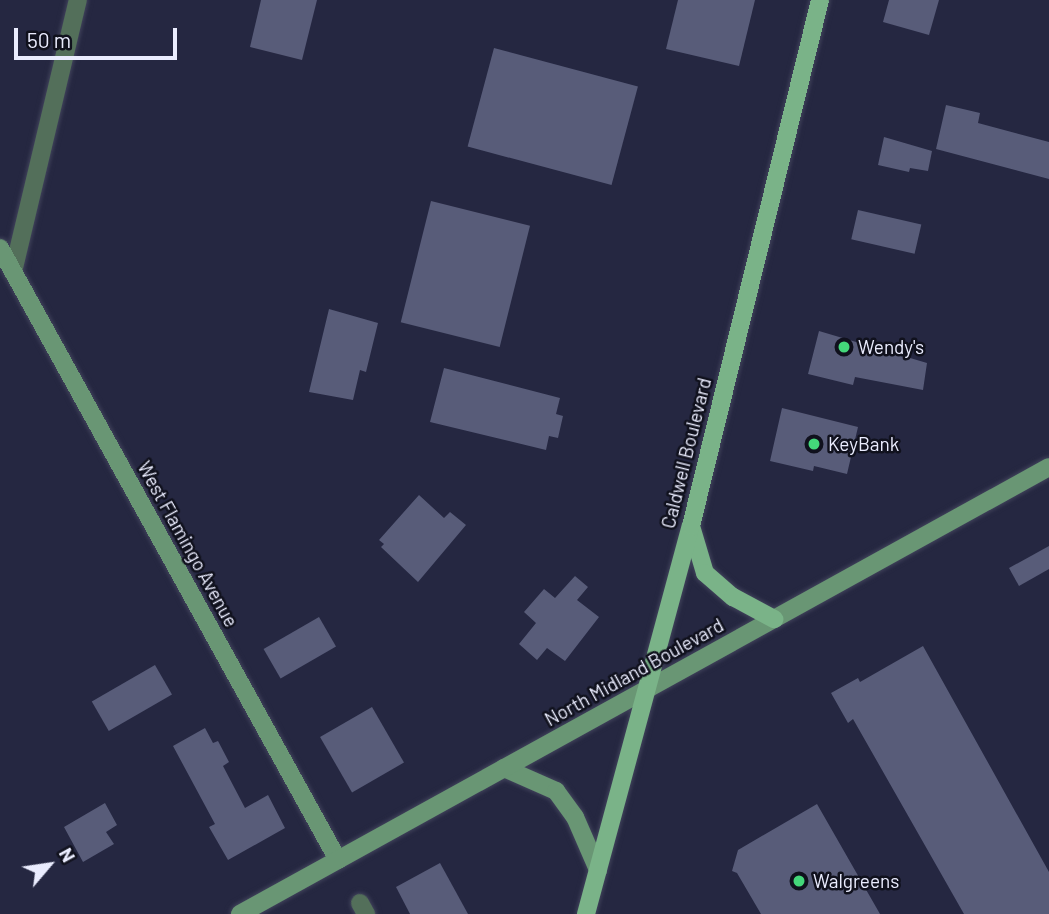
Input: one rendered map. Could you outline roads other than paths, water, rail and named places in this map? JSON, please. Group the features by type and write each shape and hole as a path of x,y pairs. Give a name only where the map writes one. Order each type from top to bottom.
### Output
{"main road":[{"name":"Caldwell Boulevard","path":"586,914 691,526 820,0"},
{"path":"691,526 705,573 733,597 774,619"}],"street":[{"path":"13,272 78,0"},
{"name":"West Flamingo Avenue","path":"1,253 338,860"},
{"name":"North Midland Boulevard","path":"240,914 1049,467"},
{"path":"504,768 556,791 575,817 598,870"}],"place":[{"name":"Wendy's","path":"844,347"},
{"name":"KeyBank","path":"814,444"},
{"name":"Walgreens","path":"799,881"}]}
